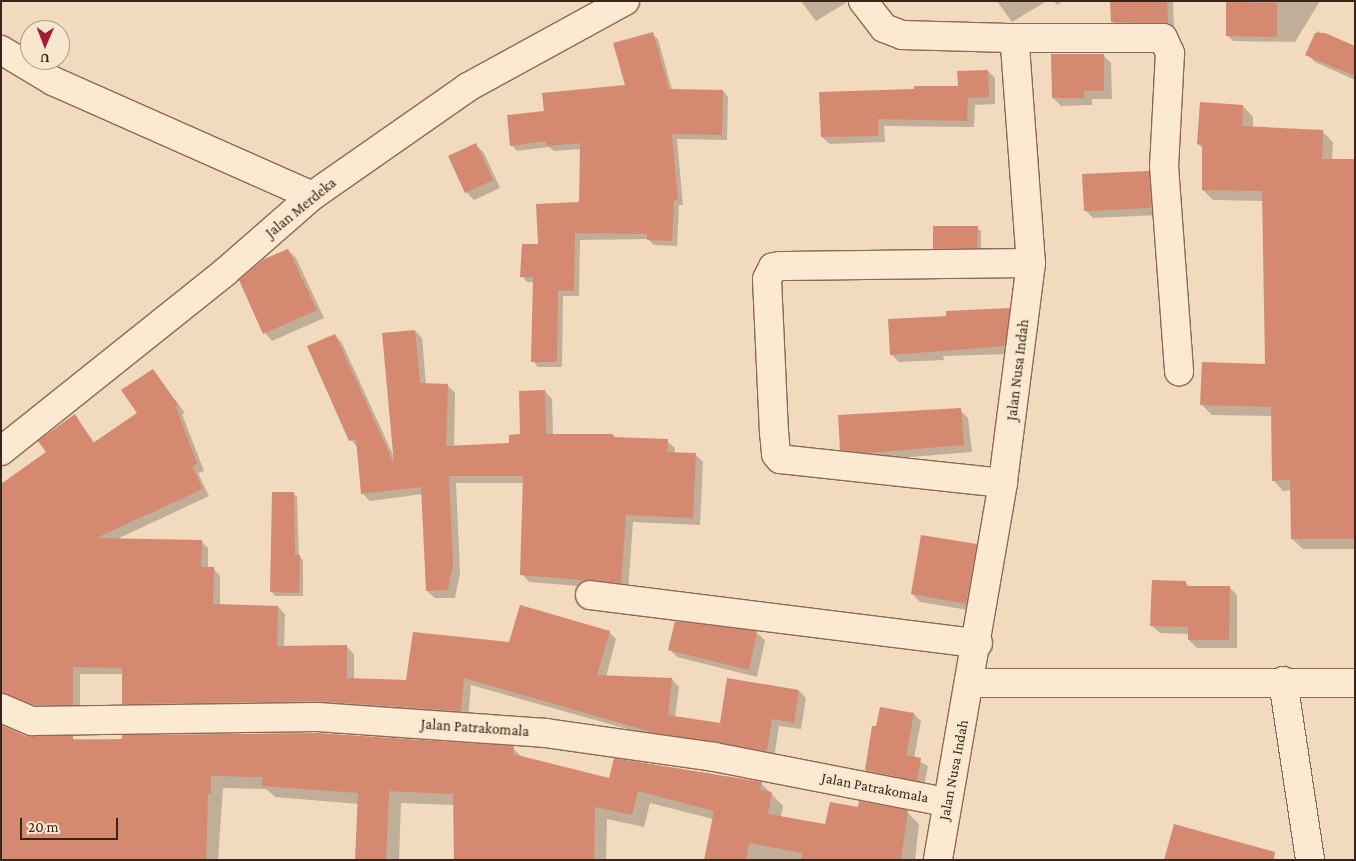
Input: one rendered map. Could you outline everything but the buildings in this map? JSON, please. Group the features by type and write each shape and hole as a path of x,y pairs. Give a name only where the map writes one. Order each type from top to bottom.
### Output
{"street":[{"name":"Jalan Merdeka","path":"1,451 225,272 312,196 468,86 625,1"},
{"path":"863,1 884,28 902,35 1009,38 1163,38 1170,53 1164,166 1178,371"},
{"name":"Jalan Nusa Indah","path":"938,860 946,802 978,643 1003,483 1031,263 1015,46 1009,38"},
{"path":"1,50 53,81 312,196"},
{"path":"1003,483 780,459 776,454 774,433 767,279 773,267 780,266 1031,263"},
{"path":"590,595 978,643"},
{"path":"1283,681 1310,860"},
{"path":"971,683 1283,681 1355,683"},
{"name":"Jalan Patrakomala","path":"1,708 32,721 317,716 546,733 714,757 946,802"}]}
